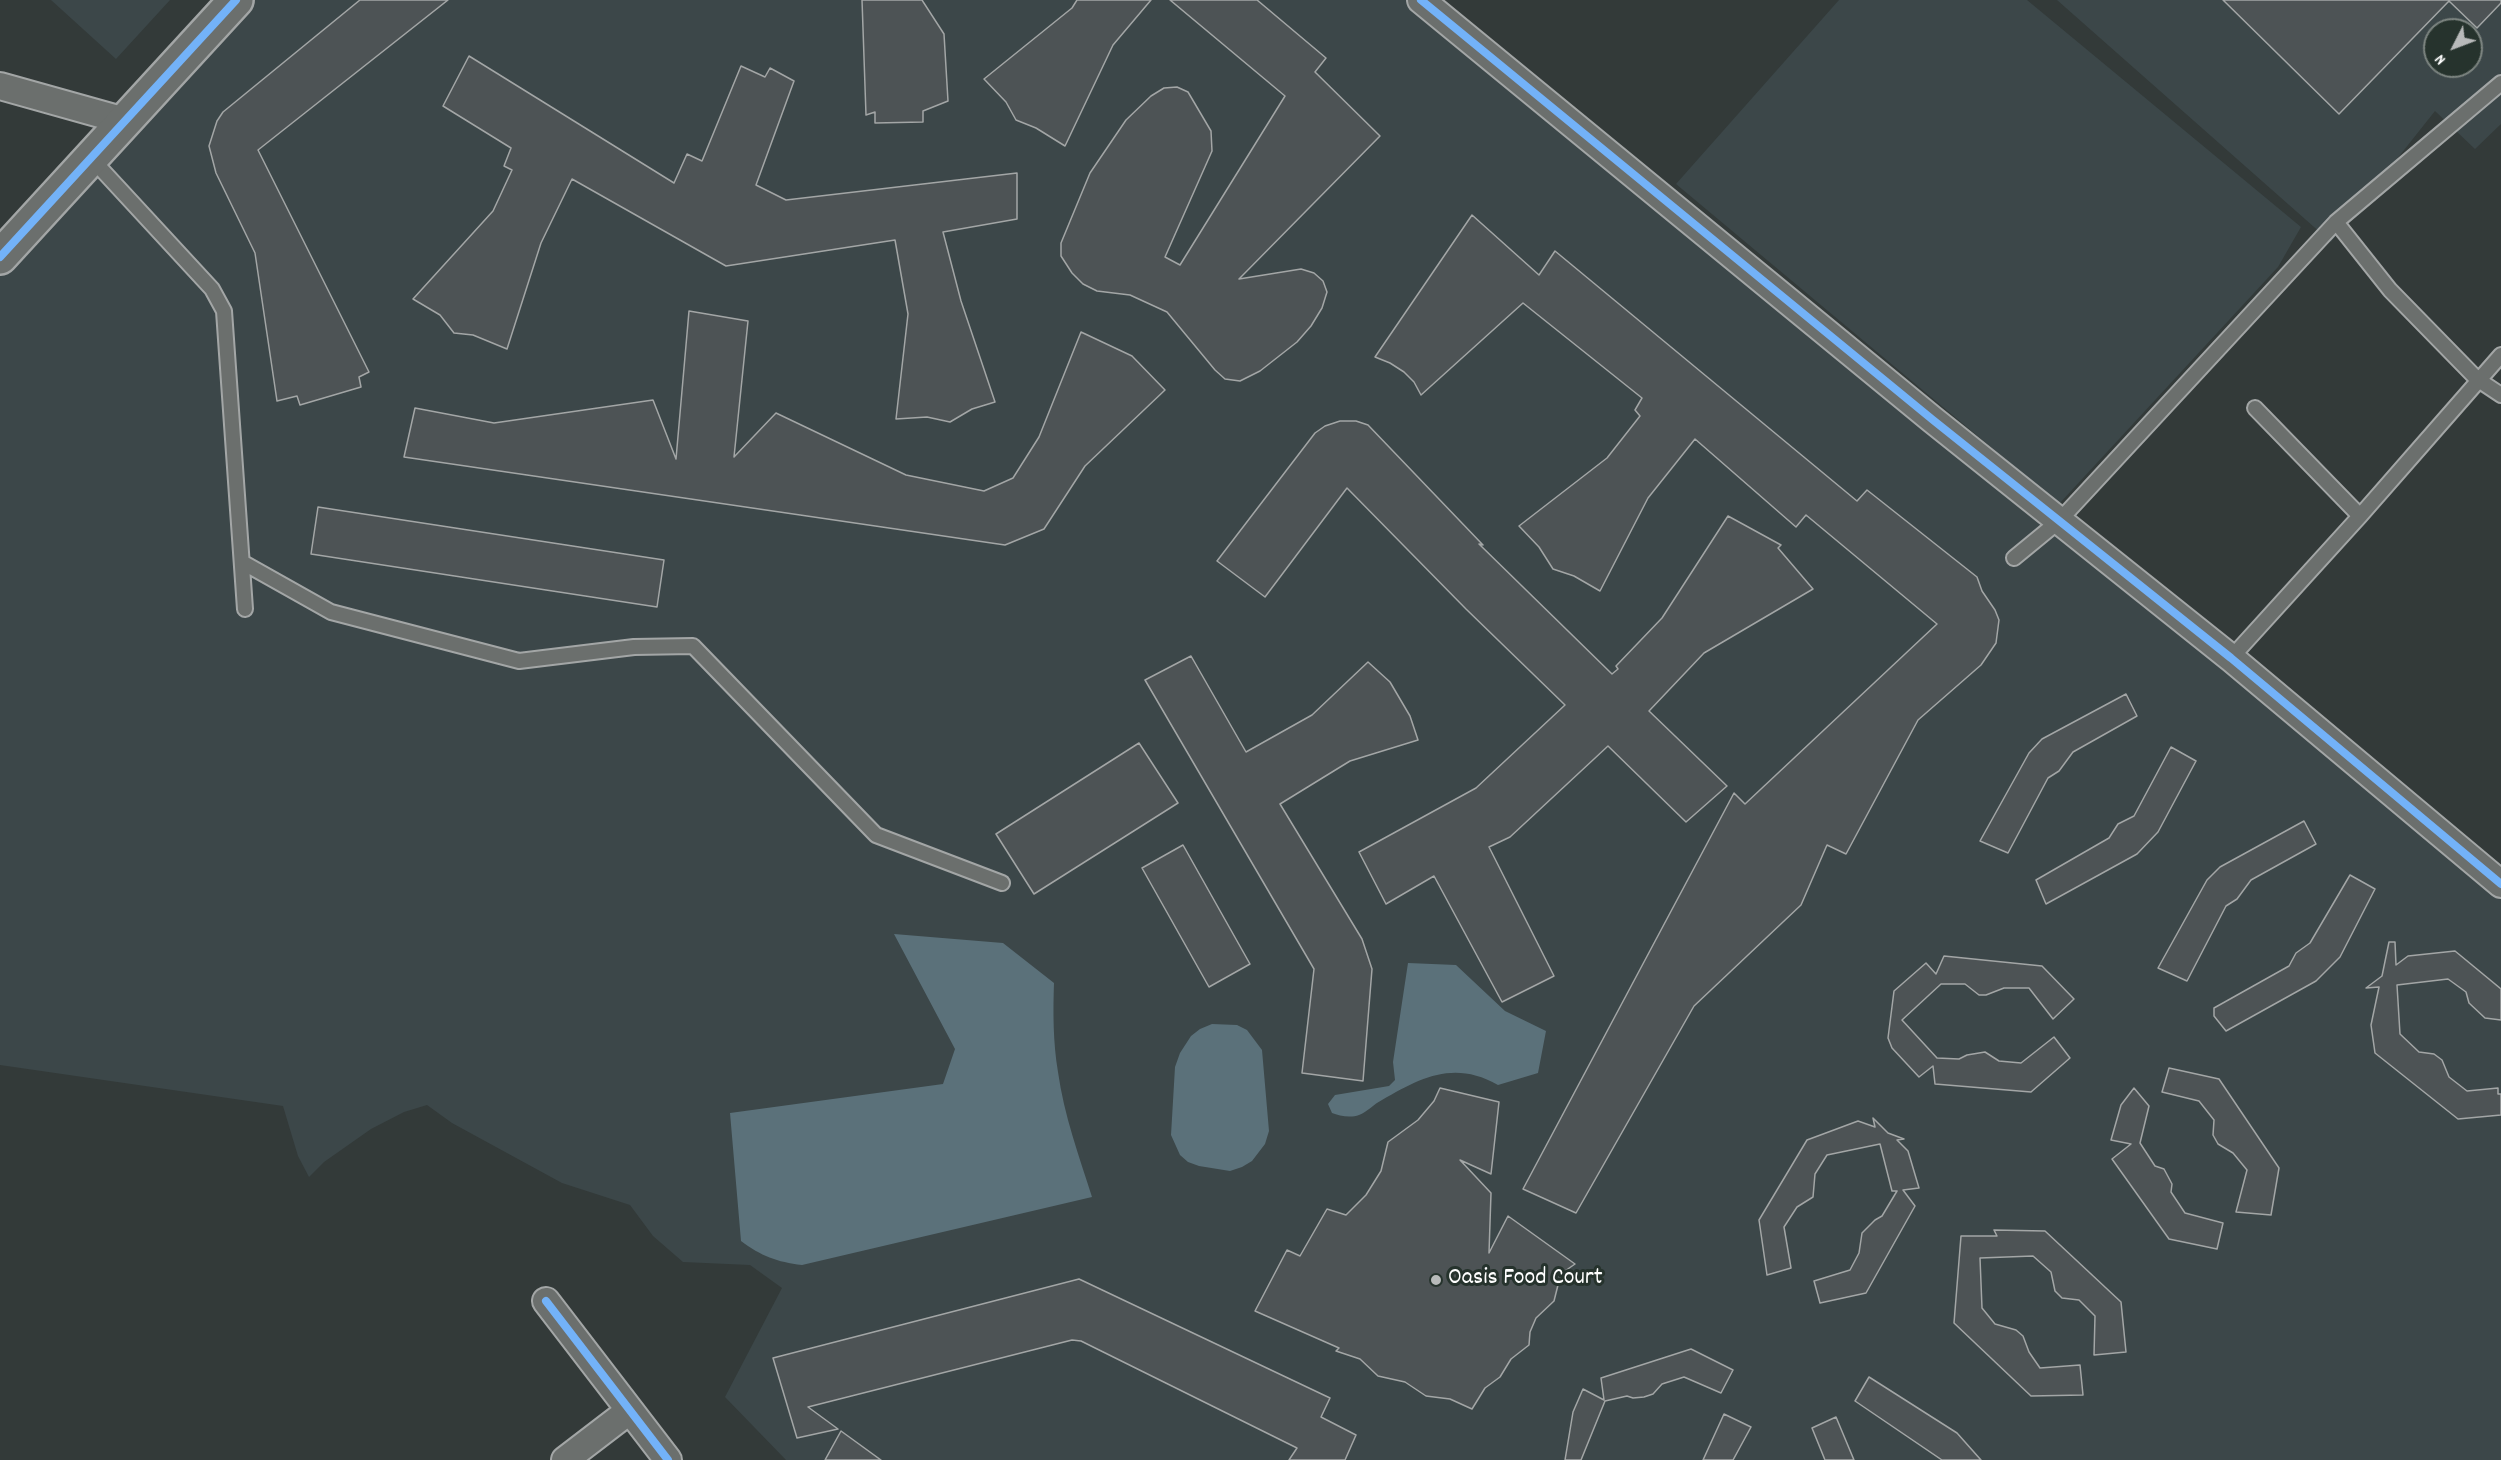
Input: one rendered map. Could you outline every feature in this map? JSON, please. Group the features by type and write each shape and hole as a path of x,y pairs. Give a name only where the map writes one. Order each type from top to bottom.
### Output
{"street":[{"path":"0,257 236,0"},
{"path":"1421,0 2230,658 2501,884"},
{"path":"0,86 125,121"},
{"path":"546,1301 668,1460"},
{"path":"566,1460 630,1411"}],"lane":[{"path":"2014,558 2059,521 2336,222 2501,83"},
{"path":"91,158 212,289 224,311 245,609"},
{"path":"2336,222 2390,290 2477,379 2501,395"},
{"path":"2230,658 2360,516 2477,379 2501,355"},
{"path":"2255,408 2360,516"},
{"path":"242,562 331,612 519,661 634,647 693,646 876,835 1002,883"}],"shaded area":[{"path":"51,0 170,0 116,59"},
{"path":"237,0 1414,0 2501,890 2501,1460 786,1460 725,1397 782,1288 750,1265 683,1262 653,1236 630,1205 562,1183 452,1123 427,1105 404,1112 371,1129 324,1162 309,1177 298,1156 283,1106 0,1065 0,252"},
{"path":"1839,0 2027,0 2301,227 2278,267 2059,504 1676,184"},
{"path":"2057,0 2501,0 2501,124 2475,149 2435,111 2331,242"}],"water":[{"path":"894,934 1003,943 1054,983 1056,1061 1072,1135 1092,1197 802,1265 770,1258 741,1241 730,1113 943,1084 955,1049"},
{"path":"1408,963 1456,965 1505,1011 1546,1031 1538,1073 1498,1085 1467,1074 1438,1074 1411,1084 1359,1115 1345,1116 1332,1113 1328,1104 1335,1095 1389,1086 1395,1080 1393,1062"},
{"path":"1212,1024 1237,1025 1247,1030 1262,1050 1269,1131 1265,1144 1252,1161 1230,1171 1188,1162 1180,1155 1171,1135 1175,1067 1180,1053 1191,1036"}],"building":[{"path":"360,0 448,0 258,150 369,372 359,377 361,387 300,405 297,396 277,401 255,253 216,173 209,146 217,121 223,112"},
{"path":"862,0 922,0 944,34 948,101 923,111 923,122 875,123 875,112 866,115"},
{"path":"1077,0 1151,0 1113,45 1065,146 1036,128 1016,120 1006,102 984,79 1072,8"},
{"path":"1170,0 1257,0 1326,58 1315,72 1380,136 1239,279 1301,269 1314,273 1323,281 1327,292 1322,308 1311,326 1297,342 1260,371 1240,381 1225,379 1215,370 1167,312 1130,295 1097,291 1083,284 1072,273 1061,256 1061,243 1090,173 1126,120 1151,96 1164,88 1177,87 1188,92 1211,131 1212,151 1165,257 1180,265 1285,96"},
{"path":"2223,0 2501,0 2501,3 2483,22 2483,18 2467,18 2449,1 2432,18 2423,18 2423,28 2339,114"},
{"path":"469,56 674,183 687,154 702,161 741,66 765,77 770,68 794,81 756,185 786,200 1017,173 1017,219 943,232 961,301 995,402 972,409 950,422 927,417 896,419 908,314 895,240 726,266 572,179 541,243 507,349 473,335 454,333 440,315 413,299 493,211 512,170 504,166 511,148 443,106"},
{"path":"1472,215 1539,275 1555,251 1857,501 1867,490 1977,577 1982,591 1999,620 1996,643 1981,665 1918,720 1846,854 1827,845 1801,905 1694,1006 1576,1213 1523,1189 1734,793 1745,804 1937,624 1806,515 1796,527 1695,439 1648,498 1600,591 1574,576 1553,569 1539,547 1519,526 1607,458 1640,416 1635,410 1642,398 1523,303 1421,395 1414,382 1404,372 1375,357"},
{"path":"689,311 748,321 734,457 776,413 906,475 984,491 1013,478 1039,437 1081,332 1132,356 1165,390 1085,466 1044,529 1005,545 404,457 415,408 494,423 653,400 676,459"},
{"path":"1340,421 1356,421 1368,425 1483,545 1479,544 1612,674 1618,669 1616,666 1662,618 1728,516 1781,545 1778,548 1813,589 1704,653 1649,711 1727,786 1686,822 1608,746 1510,837 1489,847 1554,976 1502,1002 1434,876 1386,904 1359,852 1476,788 1565,705 1466,609 1347,488 1265,597 1217,561 1315,433 1325,426"},
{"path":"318,507 664,560 657,607 311,554"},
{"path":"1191,656 1246,752 1312,715 1368,662 1390,682 1410,716 1418,740 1350,761 1280,804 1362,939 1372,969 1363,1081 1302,1073 1314,969 1145,680"},
{"path":"2126,694 2137,716 2073,752 2059,771 2048,778 2008,853 1980,841 2029,753 2042,739"},
{"path":"1139,743 1178,803 1034,894 996,834"},
{"path":"2171,747 2196,761 2158,832 2137,854 2046,904 2036,880 2109,838 2118,824 2134,816"},
{"path":"2304,821 2316,844 2251,880 2237,899 2226,906 2187,981 2158,968 2207,880 2220,867"},
{"path":"1183,845 1250,964 1209,987 1142,868"},
{"path":"2350,875 2375,889 2340,957 2316,981 2226,1031 2214,1016 2214,1008 2289,966 2296,953 2310,943"},
{"path":"2389,942 2395,942 2396,965 2408,956 2455,951 2501,989 2501,1020 2485,1018 2469,1003 2466,992 2448,979 2397,985 2400,1034 2419,1052 2434,1054 2442,1060 2449,1077 2467,1091 2498,1088 2498,1094 2501,1094 2501,1115 2458,1119 2375,1053 2371,1025 2379,987 2366,988 2382,976"},
{"path":"1944,956 2042,966 2074,999 2053,1019 2029,988 2004,988 1986,995 1979,995 1965,984 1941,984 1902,1020 1937,1058 1959,1059 1985,1052 1999,1061 2021,1063 2054,1037 2070,1058 2031,1092 1935,1084 1933,1066 1919,1077 1892,1048 1888,1038 1894,991 1926,963 1936,974"},
{"path":"2169,1068 2219,1079 2279,1168 2271,1215 2236,1212 2247,1170 2233,1153 2218,1144 2213,1135 2214,1120 2199,1101 2162,1092"},
{"path":"1440,1088 1499,1102 1491,1174 1460,1160 1491,1193 1489,1253 1508,1216 1575,1264 1565,1271 1559,1281 1554,1301 1536,1318 1530,1332 1529,1345 1511,1359 1500,1377 1485,1388 1472,1409 1450,1399 1426,1396 1405,1382 1378,1376 1360,1359 1336,1351 1339,1348 1255,1311 1287,1250 1300,1256 1327,1209 1346,1215 1366,1195 1381,1171 1388,1142 1418,1120 1434,1101"},
{"path":"2134,1088 2149,1106 2140,1143 2155,1166 2164,1169 2172,1184 2171,1192 2185,1213 2223,1223 2217,1249 2169,1239 2112,1159 2131,1144 2111,1140 2121,1105"},
{"path":"1873,1118 1888,1133 1904,1139 1897,1140 1908,1151 1919,1188 1903,1190 1915,1206 1866,1293 1820,1303 1814,1281 1850,1270 1859,1253 1862,1233 1882,1216 1897,1191 1892,1191 1880,1144 1827,1155 1815,1174 1813,1197 1797,1207 1784,1227 1791,1268 1767,1275 1759,1220 1807,1140 1858,1121 1875,1127"},
{"path":"1994,1230 2045,1231 2121,1302 2126,1352 2094,1355 2095,1316 2079,1300 2062,1298 2055,1291 2051,1272 2033,1256 1980,1258 1982,1308 1995,1324 2016,1330 2023,1336 2029,1352 2040,1368 2080,1365 2083,1395 2031,1396 1954,1323 1961,1236 1997,1236"},
{"path":"1079,1279 1330,1398 1321,1417 1356,1435 1345,1460 1289,1460 1297,1448 1081,1341 1072,1340 808,1407 838,1429 797,1438 773,1358"},
{"path":"1691,1349 1733,1370 1721,1393 1684,1377 1662,1384 1653,1394 1644,1397 1627,1396 1605,1401 1581,1460 1565,1460 1573,1412 1583,1389 1604,1400 1601,1378"},
{"path":"1869,1377 1957,1433 1981,1460 1942,1460 1855,1401"},
{"path":"1724,1414 1751,1427 1733,1460 1703,1460"},
{"path":"1836,1417 1854,1460 1825,1460 1812,1428"},
{"path":"841,1431 881,1460 825,1460"}],"cycle path":[{"path":"0,257 236,0"},
{"path":"1421,0 1933,420 2231,658 2501,884"},
{"path":"546,1301 668,1460"}],"place":[{"name":"Oasis Food Court","path":"1436,1280"}]}
